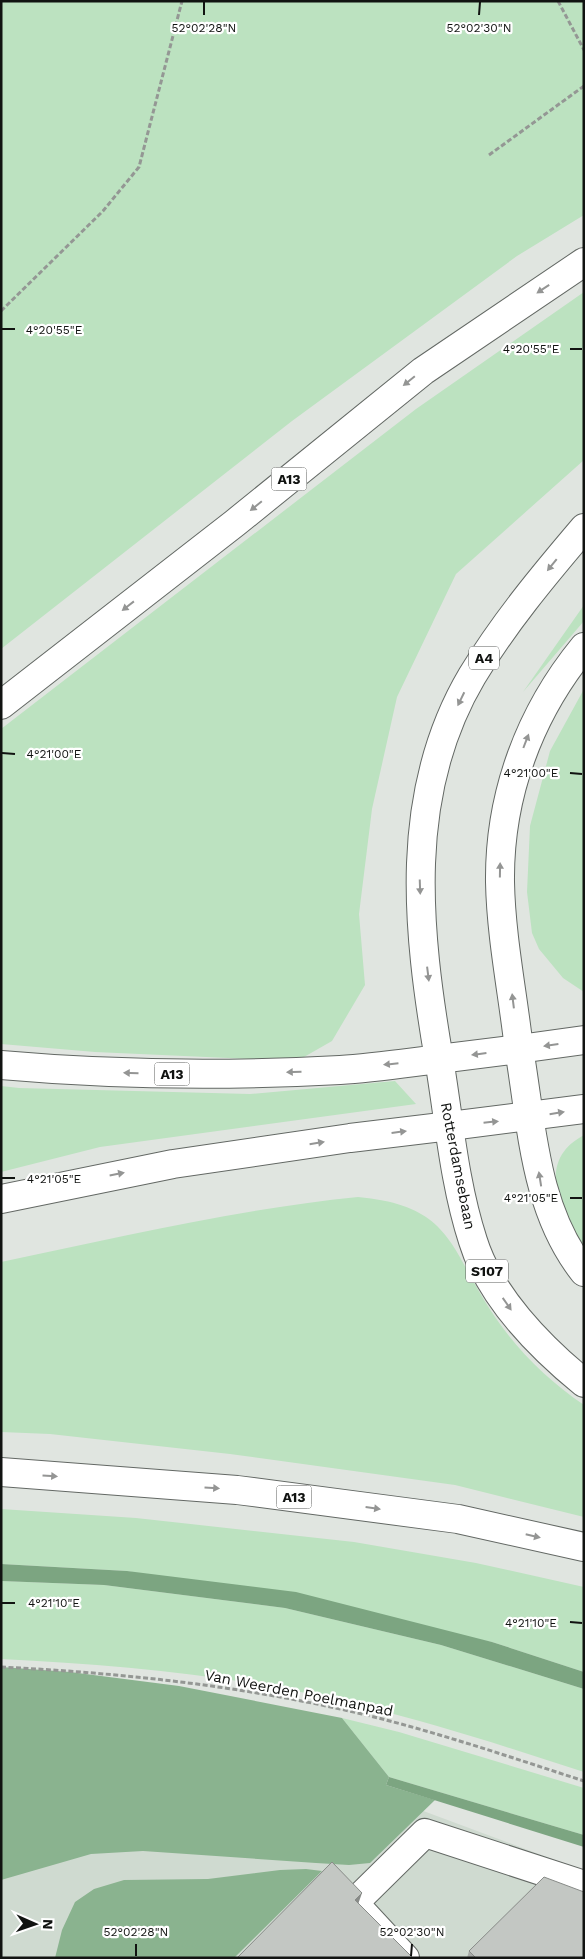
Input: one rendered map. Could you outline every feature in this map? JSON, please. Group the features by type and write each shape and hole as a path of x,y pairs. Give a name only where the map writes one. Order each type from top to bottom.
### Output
{"main road":[{"name":"A13","path":"1,705 234,523 423,370 584,262"},
{"name":"A4","path":"439,1059 422,926 419,868 424,817 432,776 453,715 472,676 531,591 584,528"},
{"path":"584,647 553,690 531,730 509,793 501,850 500,884 519,1049 544,1196 566,1248 584,1272"},
{"path":"439,1059 584,1040"},
{"name":"A13","path":"1,1065 87,1073 210,1074 342,1070 439,1059"},
{"name":"Rotterdamsebaan","path":"439,1059 459,1185 473,1243 506,1303 533,1337 584,1383"},
{"path":"1,1199 172,1164 350,1138 584,1109"},
{"name":"A13","path":"1,1472 237,1490 458,1519 584,1547"},
{"path":"405,1958 354,1904 425,1833 584,1885"}],"path":[{"path":"1,311 103,211 139,167 182,1"},
{"path":"558,1 584,50"},
{"path":"489,155 584,86"},
{"name":"Van Weerden Poelmanpad","path":"1,1666 151,1678 269,1696 362,1714 444,1736 584,1781"}],"shaded area":[{"path":"1,1 584,1 584,215 517,256 292,421 1,649"},
{"path":"584,292 584,460 456,574 397,697 372,809 359,914 365,985 332,1041 297,1061 95,1052 1,1044 1,729 416,409"},
{"path":"584,605 584,621 523,692"},
{"path":"584,689 584,992 563,978 539,949 532,933 527,892 530,826 550,751"},
{"path":"395,1081 416,1104 100,1147 1,1172 1,1086 250,1094"},
{"path":"584,1135 584,1252 562,1206 557,1190 556,1174 559,1160 568,1147"},
{"path":"358,1197 390,1202 413,1210 431,1221 445,1235 457,1252 504,1330 524,1354 547,1376 584,1405 584,1517 455,1485 230,1454 50,1434 1,1432 1,1262 223,1216"},
{"path":"1,1509 136,1518 354,1542 476,1563 584,1587 584,1672 492,1642 127,1571 1,1564"},
{"path":"1,1564 127,1571 296,1592 492,1642 584,1672 584,1689 441,1645 285,1608 104,1585 1,1581"},
{"path":"1,1581 104,1585 285,1608 441,1645 584,1689 584,1772 418,1721 362,1706 273,1687 138,1669 1,1659"},
{"path":"1,1667 70,1672 179,1686 342,1718 389,1777 386,1785 435,1800 370,1863 349,1865 143,1851 91,1854 1,1880"},
{"path":"342,1718 399,1732 584,1788 584,1835 389,1777"},
{"path":"389,1777 584,1835 584,1847 386,1785"},
{"path":"1,1804 418,1809 584,1871 584,1958 1,1958"},
{"path":"306,1869 322,1871 234,1958 55,1958 62,1930 75,1902 94,1889 124,1880 208,1879 280,1870"}],"building":[{"path":"332,1862 362,1893 355,1900 413,1958 237,1958"},
{"path":"544,1877 584,1892 584,1958 476,1958 469,1951"}]}
